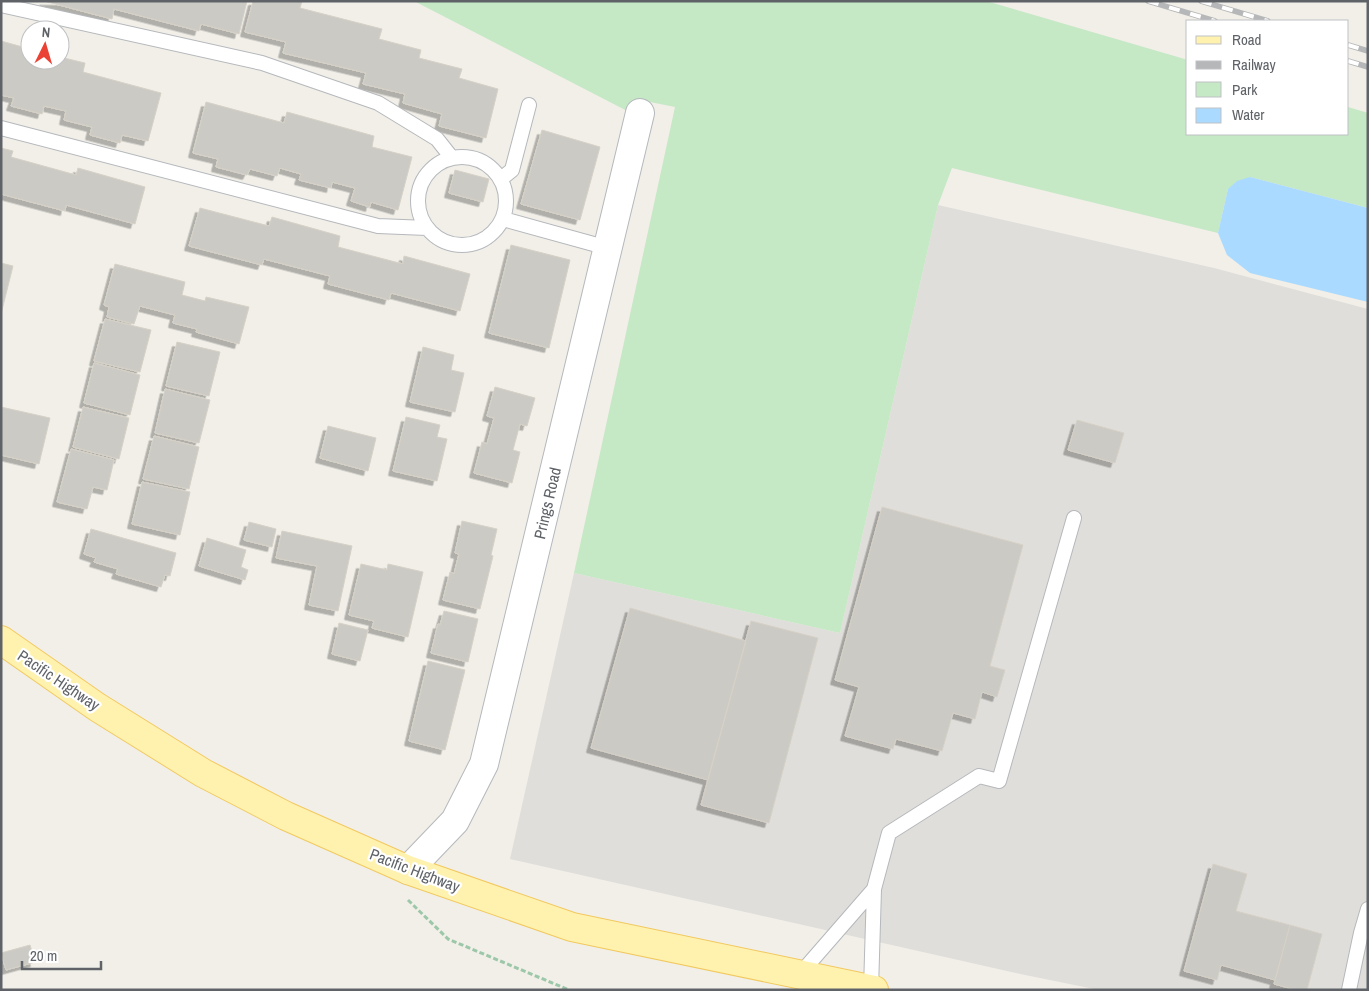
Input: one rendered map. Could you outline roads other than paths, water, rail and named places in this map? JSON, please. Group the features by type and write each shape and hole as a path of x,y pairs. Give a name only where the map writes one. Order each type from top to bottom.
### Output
{"main road":[{"name":"Pacific Highway","path":"1,640 97,706 203,773 405,881 572,927 873,989"}],"street":[{"name":"Prings Road","path":"405,881 455,821 484,764 640,113"}],"lane":[{"path":"1,5 262,63 280,69 378,103 437,139 452,158"},
{"path":"500,179 512,170 529,105"},
{"path":"1,128 378,226 427,228"},
{"path":"466,157 480,161 492,168 506,192 506,206 503,219 494,232 482,241 467,246 452,245 438,239 427,228 420,215 418,200 421,185 428,173 439,164 452,158 466,157"},
{"path":"503,219 608,248"},
{"path":"873,989 874,888 889,833 978,776 999,781 1074,518"},
{"path":"800,974 874,888"},
{"path":"1349,990 1368,909"}],"water":[{"path":"1250,177 1368,208 1368,302 1250,273 1227,255 1218,233 1228,189 1237,181"}],"railway":[{"path":"1148,1 1212,20"},
{"path":"1201,1 1265,20"},
{"path":"1349,45 1368,51"},
{"path":"1349,61 1368,67"}]}
